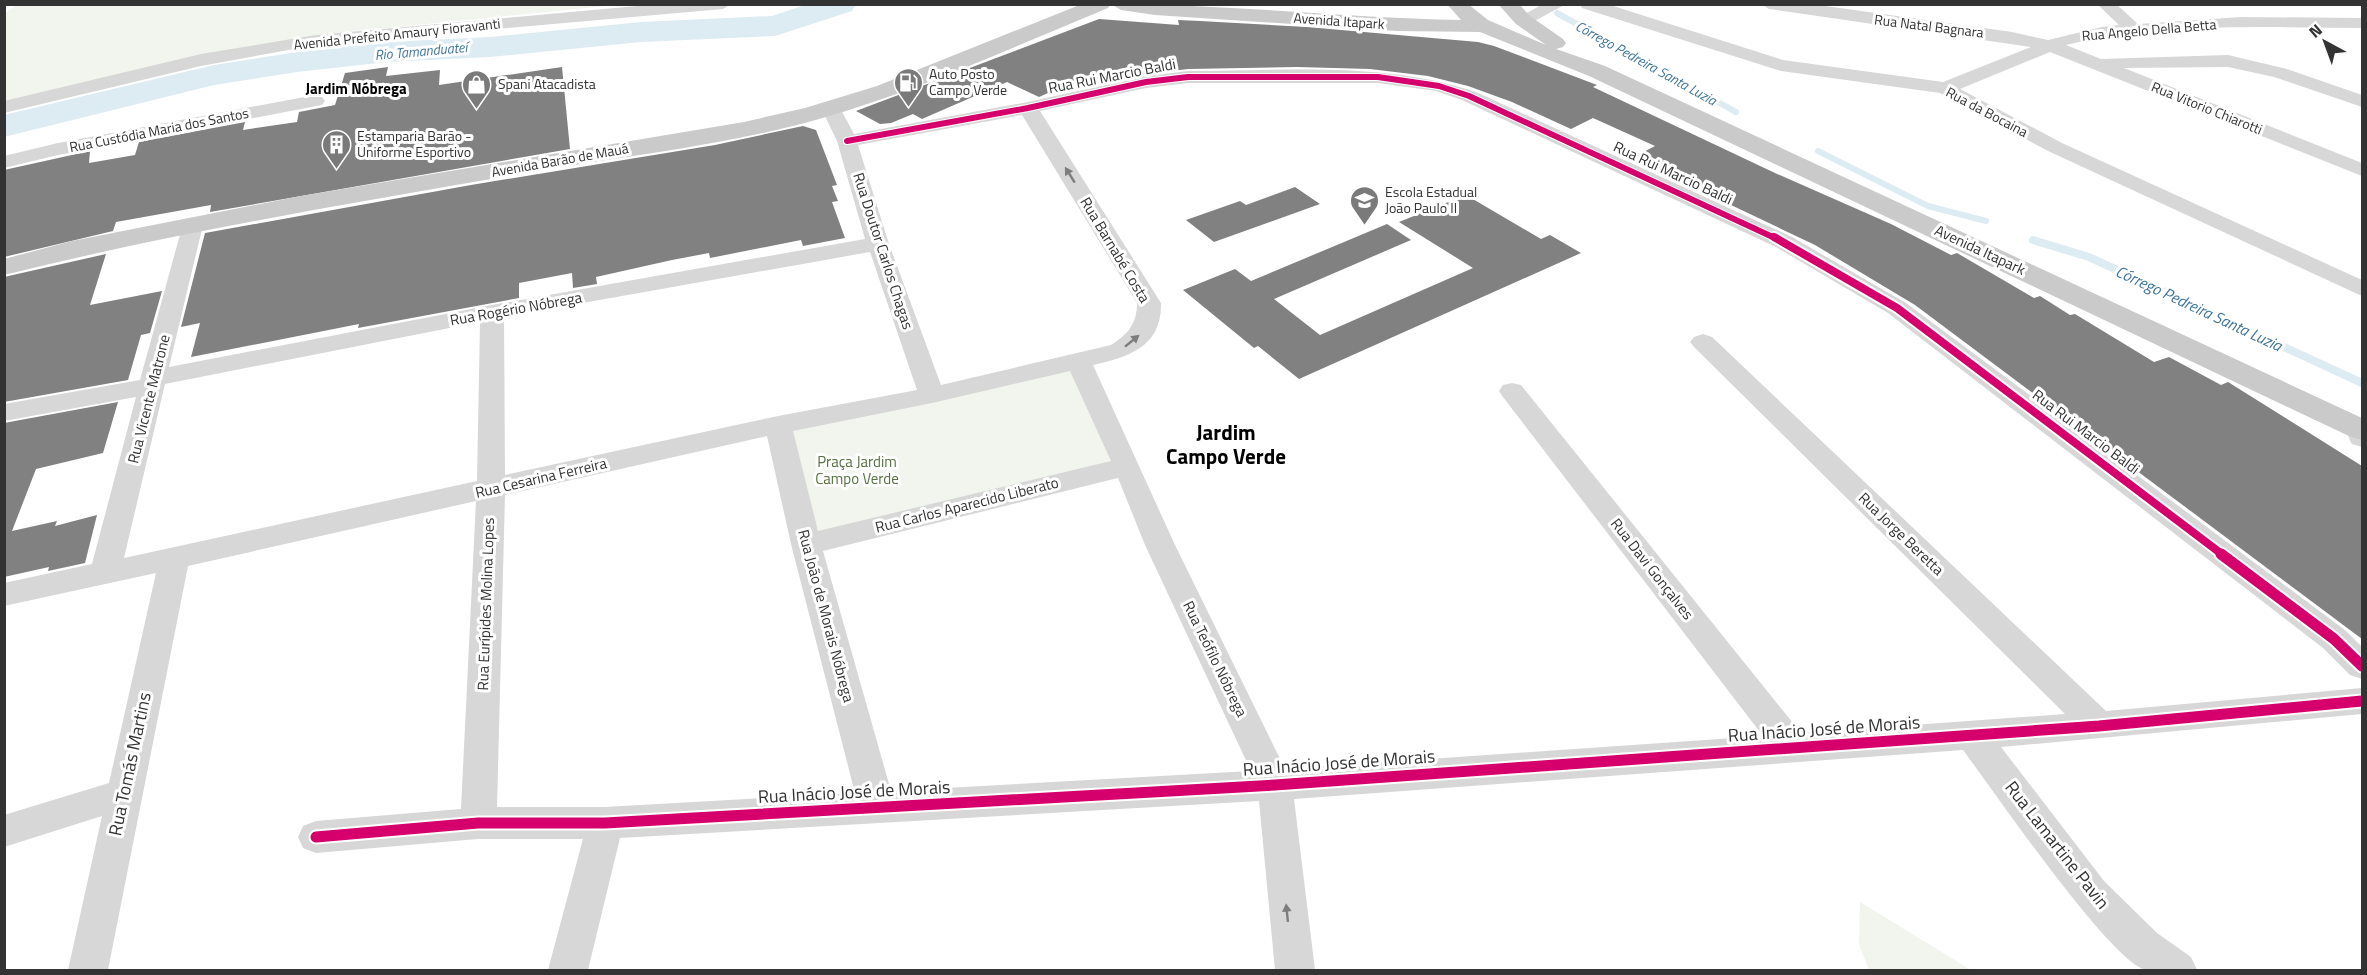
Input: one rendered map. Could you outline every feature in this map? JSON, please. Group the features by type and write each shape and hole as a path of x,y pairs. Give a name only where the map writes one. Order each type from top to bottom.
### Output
{"main road":[{"name":"Avenida Barão de Mauá","path":"4,260 80,239 205,213 727,121 813,101 868,84 1060,4"},
{"name":"Avenida Barão de Mauá","path":"4,267 72,249 192,225 744,129 885,92 1101,4"},
{"name":"Avenida Itapark","path":"1121,4 1155,9 1256,10 1397,25 1485,27 1523,20"},
{"path":"1155,9 1180,4"},
{"name":"Avenida Itapark","path":"1457,4 1461,12 1485,27 1597,71 2362,430"},
{"name":"Avenida Itapark","path":"1508,4 1523,20 1597,71"},
{"path":"1397,25 1476,37 1563,58"}],"street":[{"name":"Avenida Prefeito Amaury Fioravanti","path":"4,107 201,60 316,40 723,4"},
{"path":"1523,20 1558,4"},
{"name":"Rua da Bocaina","path":"1588,4 1781,65 1945,88 2055,147 2362,289"},
{"name":"Rua Natal Bagnara","path":"1769,4 2012,37 2052,46"},
{"path":"1869,18 1913,4"},
{"path":"2105,4 2132,28"},
{"name":"Rua Angelo Della Betta","path":"1945,88 2078,35 2132,28 2264,22 2362,23"},
{"name":"Rua Vitorio Chiarotti","path":"2052,46 2362,170"},
{"path":"2097,64 2228,61 2280,73 2362,101"},
{"name":"Rua Rui Marcio Baldi","path":"847,141 1028,108 1146,82 1225,76 1378,77 1439,86 1469,96 1784,242 1897,308 2334,639 2362,666"},
{"name":"Rua Custódia Maria dos Santos","path":"4,162 58,149 315,101"},
{"name":"Rua Doutor Carlos Chagas","path":"831,108 847,141 878,244 932,395"},
{"name":"Rua Barnabé Costa","path":"1028,108 1149,303 1150,317 1136,340 1120,351 1079,362"},
{"name":"Rua Vicente Matrone","path":"105,573 192,225"},
{"name":"Rua Rogério Nóbrega","path":"4,413 492,312 878,244"},
{"path":"2340,279 2362,268"},
{"name":"Rua Eurípides Molina Lopes","path":"478,823 491,489 492,312"},
{"name":"Rua Jorge Beretta","path":"1703,342 2099,726"},
{"name":"Rua Cesarina Ferreira","path":"4,595 778,425 932,395 1079,362"},
{"name":"Rua Teófilo Nóbrega","path":"1079,362 1160,545 1275,785 1295,970"},
{"name":"Rua Davi Gonçalves","path":"1512,391 1792,747"},
{"name":"Rua João de Morais Nóbrega","path":"778,425 806,544 877,807"},
{"path":"2362,430 2362,438"},
{"name":"Rua Carlos Aparecido Liberato","path":"806,544 1127,466"},
{"name":"Rua Tomás Martins","path":"88,970 174,558"},
{"name":"Rua Inácio José de Morais","path":"316,837 478,823 604,823 1275,785 2099,726 2362,701"},
{"name":"Rua Lamartine Pavin","path":"1972,735 2091,893 2143,946 2177,970"},
{"path":"4,831 124,794"},
{"path":"568,970 604,823"}],"green space":[{"path":"18,4 616,5 357,31 5,102 4,14"},
{"name":"Praça Jardim Campo Verde","path":"1073,370 1119,464 813,538 788,429"},
{"path":"1860,902 1971,970 1869,970 1859,944"}],"building":[{"path":"1099,19 1179,25 1178,20 1307,27 1478,42 1494,46 1597,85 1593,87 1775,173 1891,224 1951,255 1957,253 2034,298 2040,296 2070,315 2075,314 2154,362 2169,357 2221,385 2228,382 2362,466 2362,639 1915,305 1815,245 1632,158 1655,146 1593,118 1571,129 1512,102 1468,86 1428,76 1370,69 1297,67 1188,69 1146,74 1095,85 1082,78 1039,97 1007,82 922,119 913,114 891,123 880,124 856,111"},
{"path":"388,67 386,76 440,70 439,85 562,67 570,149 210,212 211,205 116,222 113,231 4,257 4,170 90,151 89,163 135,155 139,142 245,122 243,130 297,122 299,112 335,105 345,73"},
{"path":"803,126 816,130 837,185 832,186 838,201 832,202 845,238 803,246 801,240 710,258 709,253 596,277 597,284 573,288 572,273 519,283 519,298 358,328 359,324 191,357 200,323 181,327 205,233 471,185 715,145"},
{"path":"1295,187 1320,204 1214,242 1186,220 1240,201 1246,205"},
{"path":"1466,195 1541,239 1550,235 1581,253 1299,379 1258,346 1254,348 1183,290 1235,269 1251,281 1387,224 1411,240 1274,299 1320,335 1473,268 1399,222"},
{"path":"106,254 90,305 162,291 150,333 141,335 128,380 4,402 4,277"},
{"path":"118,402 103,453 36,469 12,531 57,521 55,526 97,515 85,563 48,571 49,567 4,577 4,423"}],"waterway":[{"name":"Rio Tamanduateí","path":"4,126 214,75 297,62 387,52 490,47 641,32 775,26 841,4"},
{"name":"Córrego Pedreira Santa Luzia","path":"1557,13 1736,112"},
{"name":"Córrego Pedreira Santa Luzia","path":"1818,151 1928,206 1986,221"},
{"name":"Córrego Pedreira Santa Luzia","path":"2033,240 2089,257 2362,383"}],"cycle path":[{"path":"847,141 1028,108 1146,82 1188,77 1378,77 1439,86 1469,96 1784,242 1897,308 2334,639 2362,666"},
{"path":"316,837 478,823 605,823 1275,785 2099,726 2362,701"}],"place":[{"name":"Auto Posto Campo Verde","path":"908,108"},
{"name":"Spani Atacadista","path":"477,110"},
{"name":"Estamparia Barão - Uniforme Esportivo","path":"336,170"},
{"name":"Escola Estadual João Paulo II","path":"1364,226"}],"district":[{"name":"Jardim Nóbrega","path":"356,89"},
{"name":"Jardim Campo Verde","path":"1226,445"}]}
